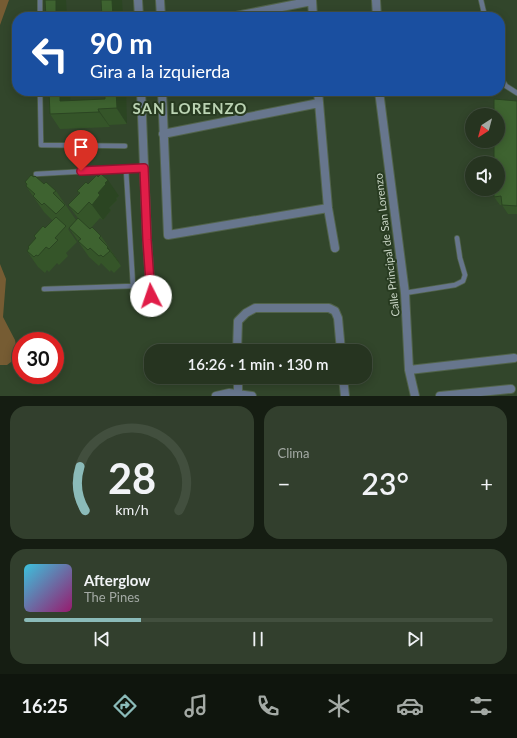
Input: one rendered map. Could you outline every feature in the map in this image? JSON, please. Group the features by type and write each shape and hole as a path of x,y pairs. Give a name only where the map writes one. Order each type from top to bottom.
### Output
{"street":[{"path":"138,0 139,12"},
{"path":"160,0 160,12"},
{"path":"255,12 312,0 313,12"},
{"path":"376,0 377,12"},
{"path":"142,96 147,240 151,296"},
{"path":"162,96 168,235 328,208"},
{"path":"318,96 328,208 335,248"},
{"name":"Calle Principal de San Lorenzo","path":"380,96 405,293 409,370 415,396"},
{"path":"163,134 319,104"},
{"path":"237,344 238,321 246,313 255,308 329,308 335,311 338,318 340,344"},
{"path":"409,370 514,358"},
{"path":"238,384 238,393"},
{"path":"344,384 345,396"},
{"path":"440,396 511,389"},
{"path":"216,396 229,393 252,396"}],"lane":[{"path":"40,0 40,12"},
{"path":"481,0 484,12"},
{"path":"505,84 517,93"},
{"path":"40,96 41,145 125,146"},
{"path":"36,174 144,168"},
{"path":"44,289 133,286 126,169"},
{"path":"405,293 455,285 463,281 465,275 460,258 457,238"}],"shaded area":[{"path":"0,0 9,0 0,25"},
{"path":"0,264 6,279 3,317 12,334 12,361 7,365 0,365"}],"building":[{"path":"45,0 56,0 56,12 46,12"},
{"path":"101,0 112,0 113,12 102,12"},
{"path":"49,96 60,96 60,101 105,99 105,96 116,96 117,108 98,109 99,112 50,114"},
{"path":"494,99 517,101 517,206 502,205 501,196 505,196 505,156 494,156 494,148 505,148 505,108 494,108"},
{"path":"101,174 108,180 98,193 100,195 92,205 89,202 78,214 68,205 80,193 77,191 86,182 88,184 97,175 98,177"},
{"path":"31,175 34,177 35,176 44,184 46,182 56,191 53,193 65,205 56,214 44,203 42,205 33,196 35,194 26,186 27,184 25,182"},
{"path":"56,217 66,226 55,238 58,240 49,249 46,247 38,256 36,255 34,257 27,251 29,248 28,247 36,238 34,236 43,226 45,228"},
{"path":"78,218 90,229 92,227 101,236 99,238 110,251 103,257 101,255 99,256 90,248 88,250 78,241 81,239 69,228"}],"district":[{"name":"SAN LORENZO","path":"190,109"}],"route":[{"path":"81,171 144,168 151,296"}]}
